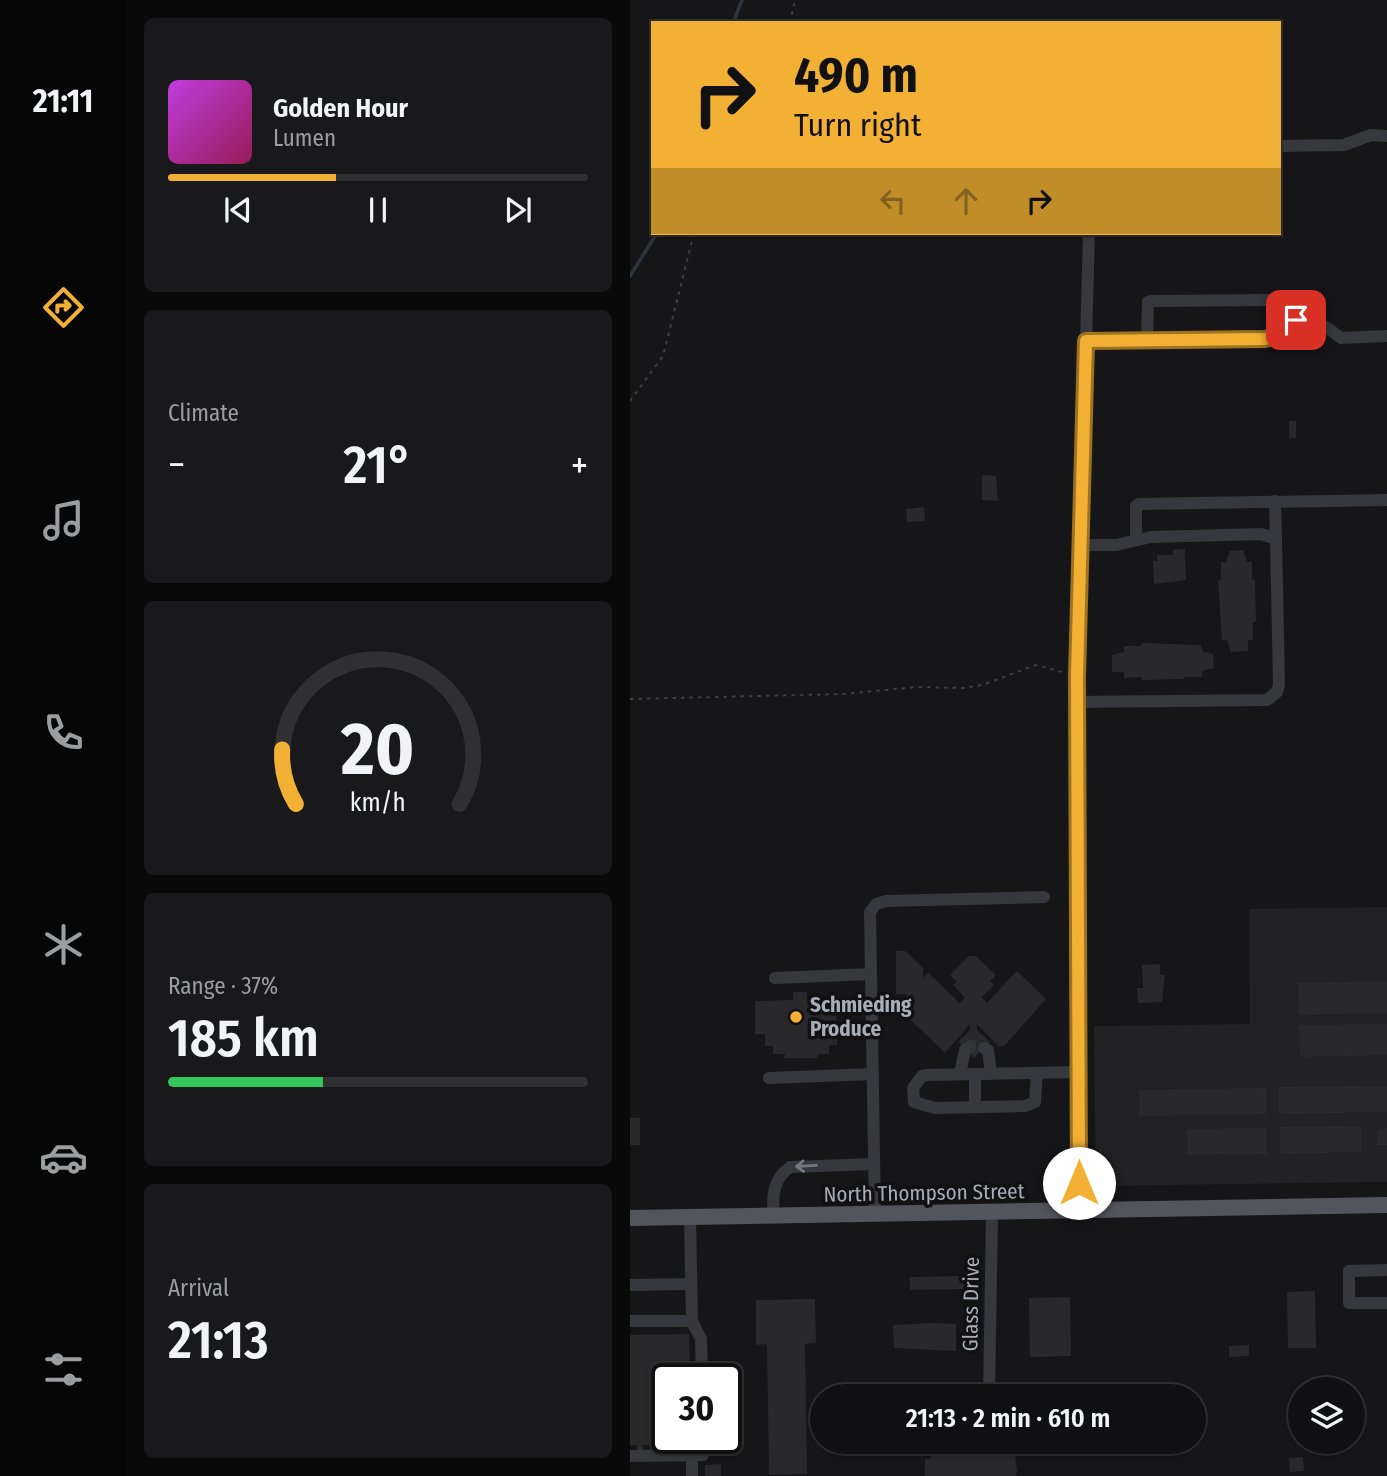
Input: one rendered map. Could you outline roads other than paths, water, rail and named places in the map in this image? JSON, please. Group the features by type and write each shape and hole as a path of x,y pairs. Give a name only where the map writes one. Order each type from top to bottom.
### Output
{"main road":[{"name":"North Thompson Street","path":"630,1218 1387,1205"}],"street":[{"path":"1281,146 1344,145 1371,135 1387,136"},
{"path":"1079,1210 1077,677 1089,235"},
{"path":"1147,340 1146,309 1148,302 1153,301 1288,300 1296,320"},
{"path":"1086,341 1265,339 1274,337 1296,320 1311,319 1322,323 1341,338 1387,336"},
{"path":"1136,540 1136,506 1139,503 1387,500"},
{"path":"1077,702 1260,701 1272,697 1279,685 1275,501"},
{"path":"1081,545 1116,545 1151,537 1261,534 1276,539"},
{"path":"874,1214 868,922 870,912 876,904 886,901 1044,897"},
{"path":"775,978 871,974"},
{"path":"984,1048 988,1050 990,1074"},
{"path":"960,1074 965,1050"},
{"path":"1037,1073 1037,1095 1032,1105 922,1107 914,1102 915,1082 922,1076 960,1074 1079,1072"},
{"path":"769,1078 873,1074"},
{"path":"975,1074 975,1108"},
{"path":"773,1216 773,1191 777,1180 790,1167 874,1164"},
{"name":"Glass Drive","path":"989,1384 992,1213"},
{"path":"690,1217 692,1321 701,1339 702,1363"},
{"path":"1387,1270 1349,1271 1349,1303 1387,1303"},
{"path":"630,1285 691,1284"},
{"path":"630,1321 692,1321"},
{"path":"630,1456 703,1454"},
{"path":"692,1455 692,1476"}],"waterway":[{"path":"734,21 742,0"},
{"path":"630,276 656,235"}],"tunnel":[{"path":"965,1050 971,1046 984,1048"}],"place":[{"name":"Schmieding Produce","path":"796,1017"}]}
